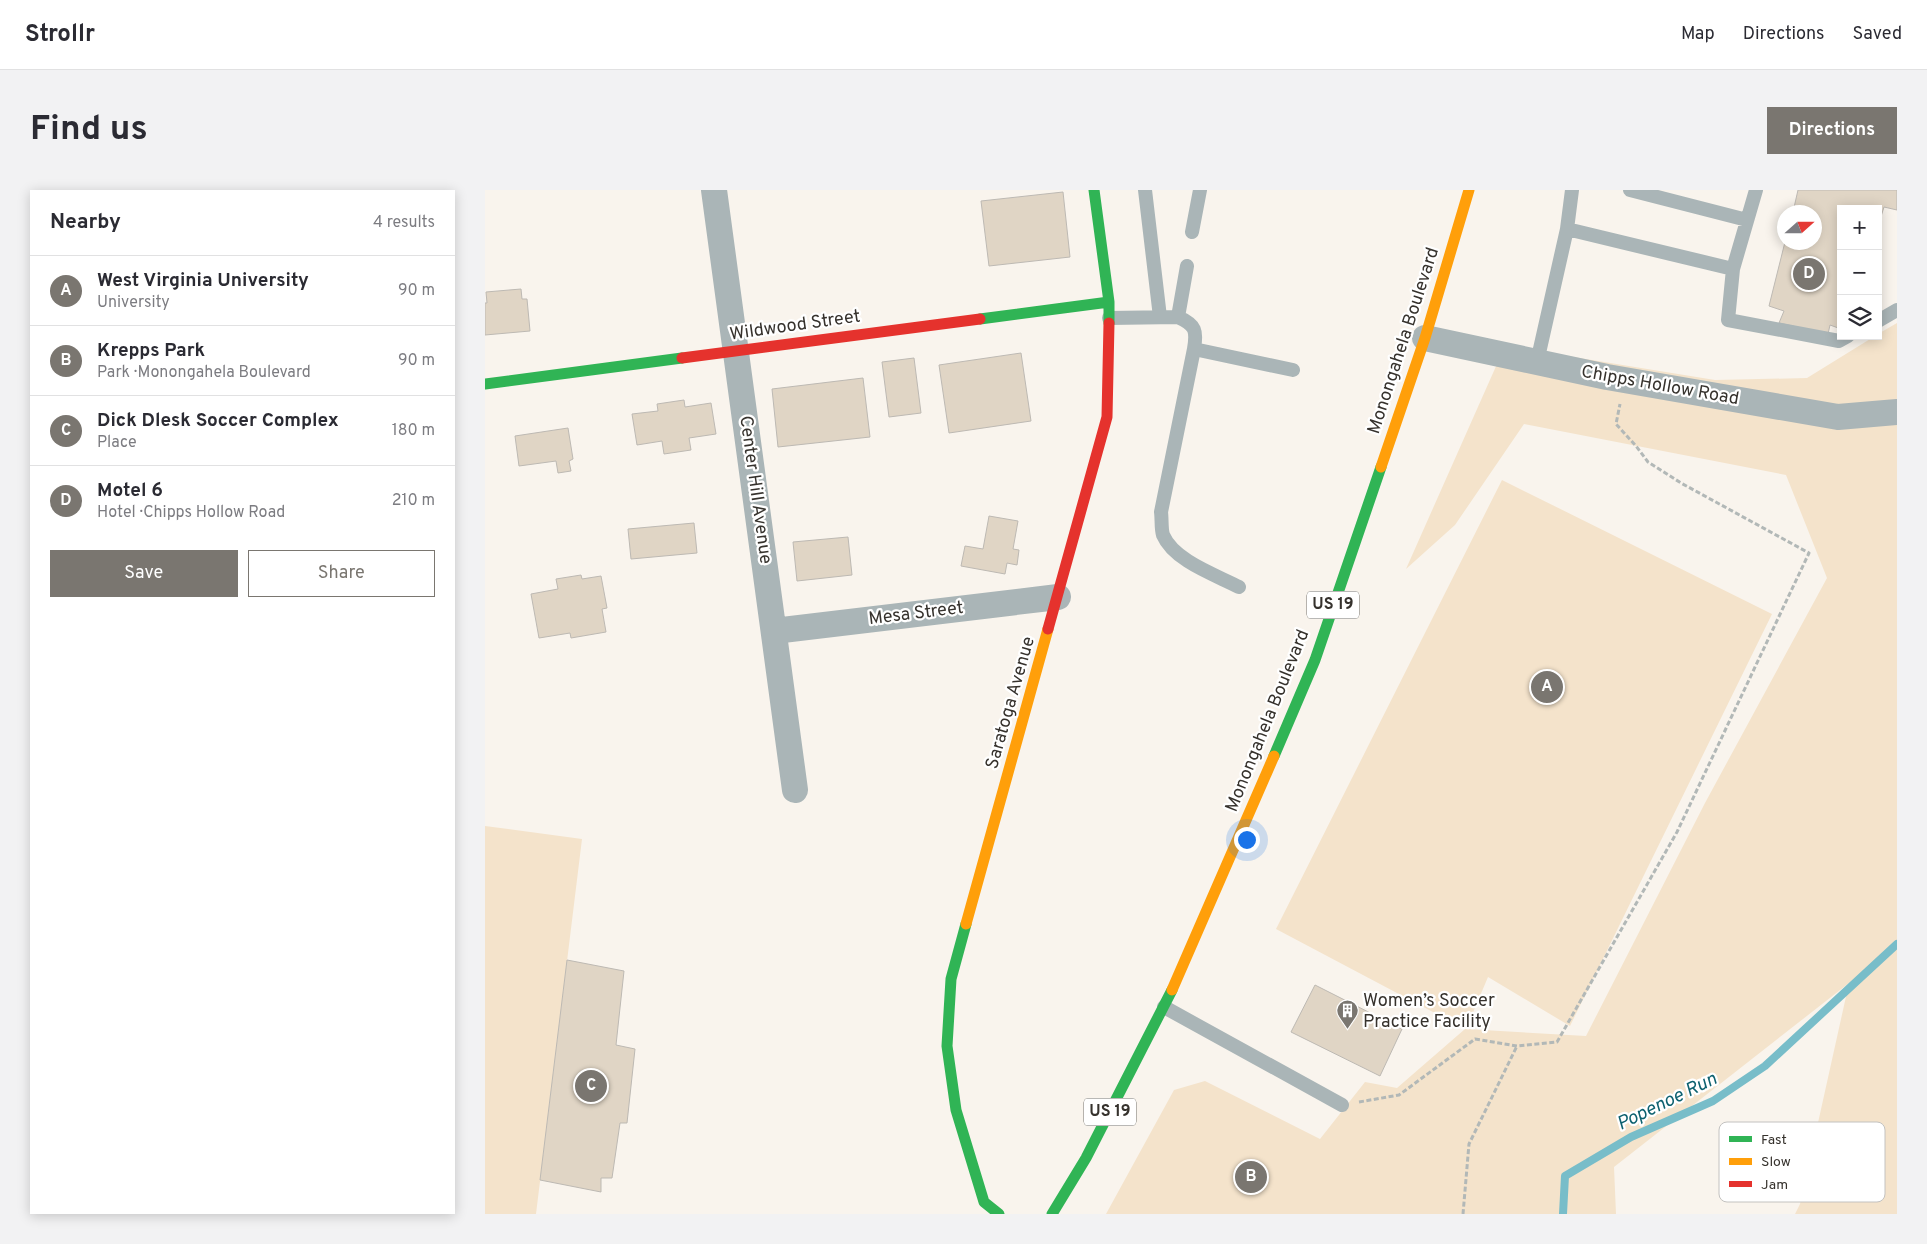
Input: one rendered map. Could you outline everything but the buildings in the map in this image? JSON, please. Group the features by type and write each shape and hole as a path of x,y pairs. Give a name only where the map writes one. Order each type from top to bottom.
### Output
{"street":[{"name":"Center Hill Avenue","path":"714,190 795,790"},
{"name":"Saratoga Avenue","path":"999,1214 984,1202 956,1110 947,1046 951,979 1107,417 1109,302 1095,190"},
{"name":"Monongahela Boulevard","path":"1053,1214 1086,1158 1164,1007 1215,894 1315,660 1425,338 1469,190"},
{"name":"Wildwood Street","path":"485,384 1109,302"},
{"name":"Chipps Hollow Road","path":"1425,338 1624,380 1837,418 1897,412"},
{"name":"Mesa Street","path":"774,631 1058,597"}],"lane":[{"path":"1145,190 1160,317"},
{"path":"1192,232 1200,190"},
{"path":"1537,362 1567,229 1572,190"},
{"path":"1630,190 1747,220"},
{"path":"1756,190 1733,269 1728,320 1841,340"},
{"path":"1567,229 1733,269"},
{"path":"1178,317 1187,266"},
{"path":"1882,319 1897,310"},
{"path":"1109,318 1178,317 1188,322 1194,328 1196,334 1194,349 1161,512 1163,535 1173,550 1188,562 1239,587"},
{"path":"1194,349 1293,370"},
{"path":"1164,1007 1341,1105"}],"path":[{"path":"1341,1105 1399,1095 1475,1039 1517,1046 1557,1042 1677,832 1809,553 1681,483 1648,462 1616,424 1624,380"},
{"path":"1463,1214 1469,1144 1517,1046"}],"shaded area":[{"path":"1897,323 1897,1214 1795,1214 1800,1202 1885,1202 1885,1122 1818,1122 1849,983 1614,1167 1616,1214 1106,1214 1174,1090 1205,1081 1320,1139 1365,1082 1397,1088 1465,1029 1276,929 1502,480 1772,614 1570,1026 1488,977 1466,1029 1586,1036 1705,803 1827,578 1786,475 1524,424 1455,525 1406,569 1505,346 1715,380 1807,378 1869,340 1882,340 1882,332"},
{"path":"485,826 582,839 536,1214 485,1214"}],"waterway":[{"name":"Popenoe Run","path":"1563,1214 1565,1176 1631,1137 1713,1101 1765,1066 1897,944"}],"traffic: fast":[{"path":"1094,190 1109,302 1109,323"},
{"path":"980,319 1109,302"},
{"path":"485,384 682,358"},
{"path":"1274,756 1315,660 1381,467"},
{"path":"966,924 951,979 947,1046 956,1110 984,1202 999,1214"},
{"path":"1052,1214 1086,1158 1172,990"}],"traffic: slow":[{"path":"1381,467 1425,338 1469,190"},
{"path":"966,924 1048,629"},
{"path":"1172,990 1274,756"}],"traffic: jam":[{"path":"682,358 980,319"},
{"path":"1048,629 1107,417 1109,323"}],"place":[{"name":"Motel 6","path":"1809,274"},
{"name":"West Virginia University","path":"1547,687"},
{"name":"Women’s Soccer Practice Facility","path":"1347,1030"},
{"name":"Dick Dlesk Soccer Complex","path":"591,1086"},
{"name":"Krepps Park","path":"1251,1177"}]}
